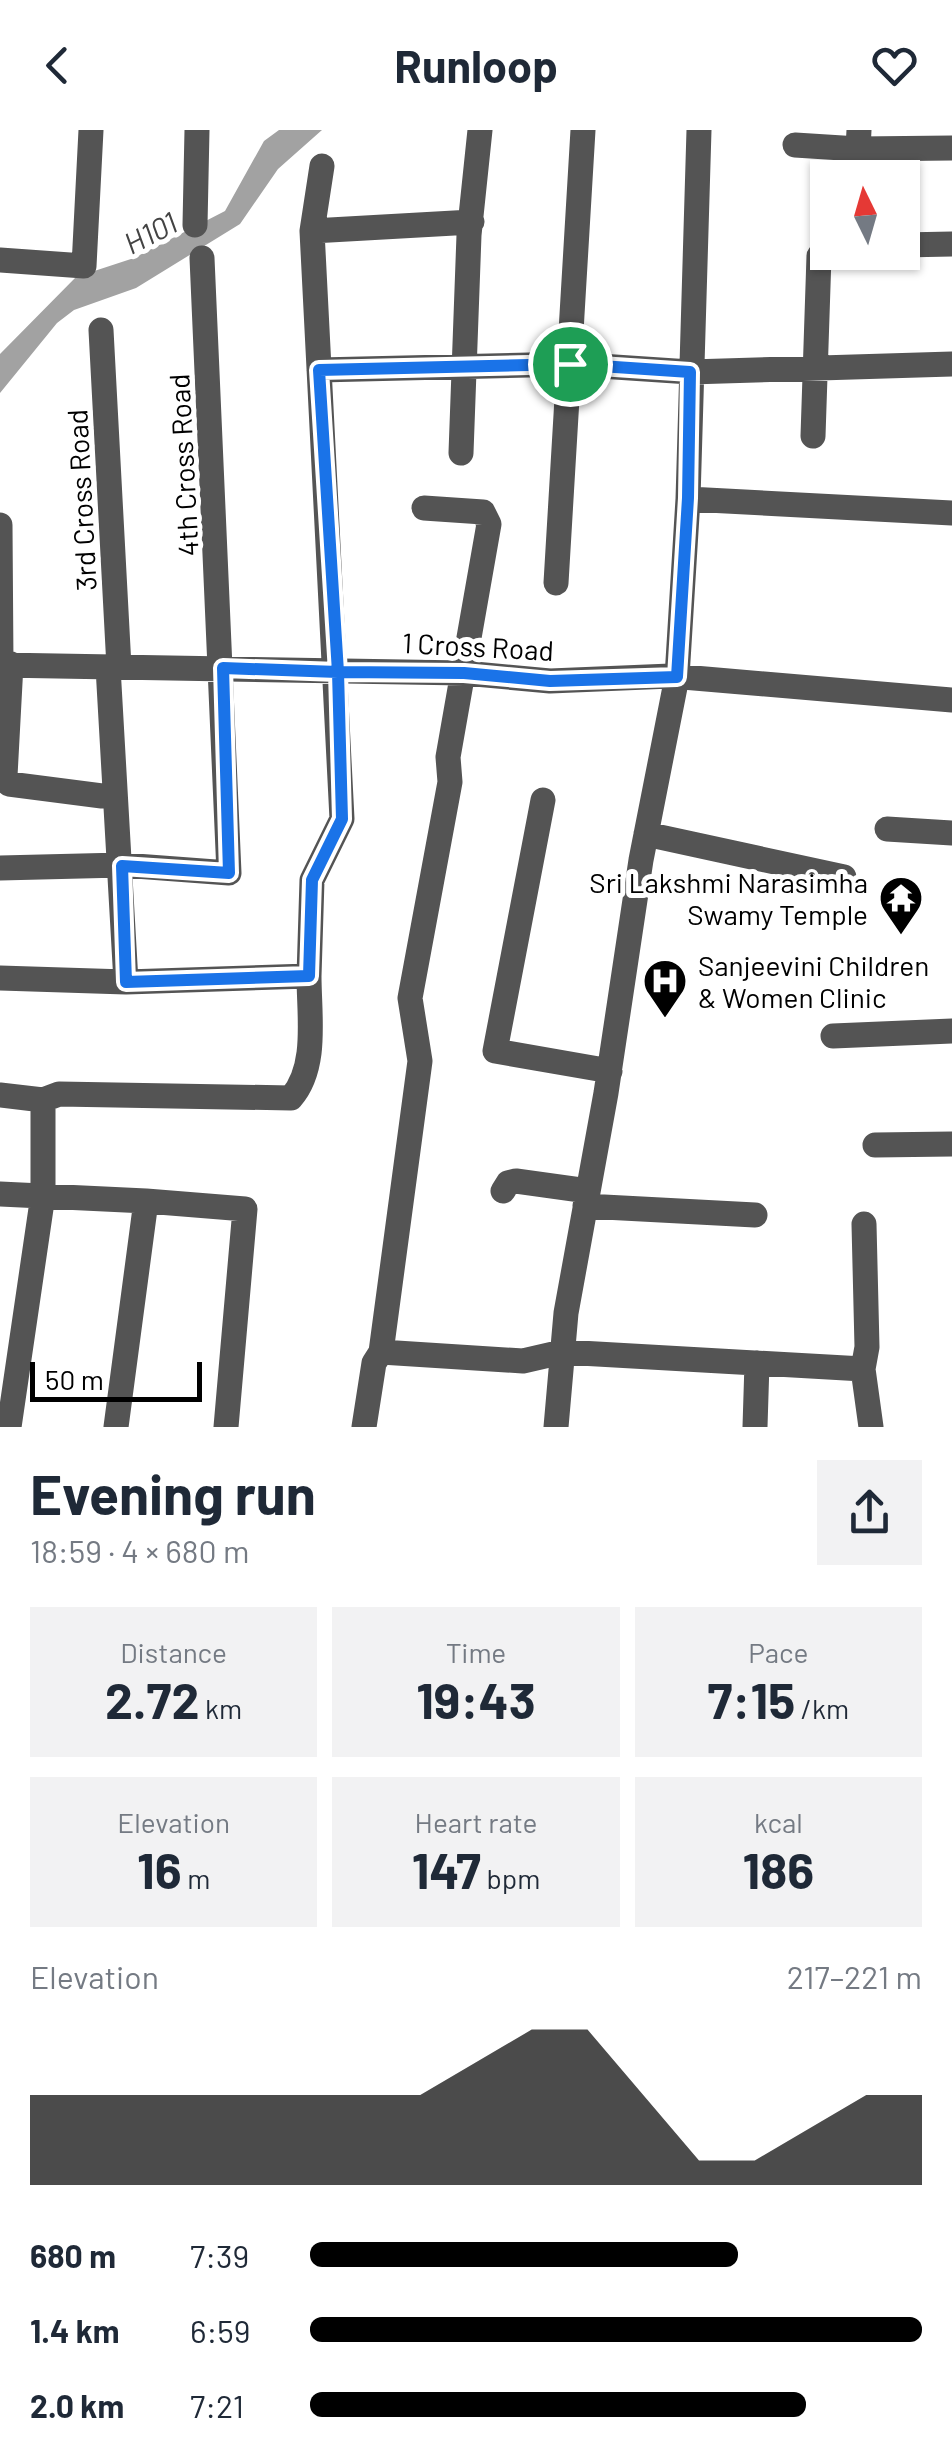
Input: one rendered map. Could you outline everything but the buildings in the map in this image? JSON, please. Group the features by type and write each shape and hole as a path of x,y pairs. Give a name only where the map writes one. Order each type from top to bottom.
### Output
{"street":[{"path":"0,260 84,266 91,130"},
{"path":"195,225 197,130"},
{"path":"461,453 462,364 480,130"},
{"path":"556,583 584,130"},
{"path":"556,1427 562,1352 646,834 677,677 688,498 698,130"},
{"path":"795,145 858,140 952,148"},
{"path":"0,1094 43,1100 59,1094 291,1098 305,1084 312,880 342,819 338,672 312,231 322,166"},
{"path":"312,231 341,226 472,222"},
{"path":"920,245 952,244"},
{"name":"4th Cross Road","path":"122,866 229,873 202,258"},
{"path":"813,436 819,270"},
{"name":"3rd Cross Road","path":"101,330 126,982"},
{"path":"319,370 570,364 690,372 952,364"},
{"path":"688,498 952,513"},
{"path":"364,1427 374,1362 381,1352 420,1061 410,998 450,782 448,757 489,524 484,512 474,508 424,508"},
{"path":"0,526 5,776 9,784 102,796"},
{"name":"1 Cross Road","path":"4,665 464,673 550,681 677,677 952,700"},
{"path":"544,800 496,1052 610,1071"},
{"path":"888,829 952,833"},
{"path":"646,834 844,877"},
{"path":"0,868 122,866"},
{"path":"0,978 126,982 309,976"},
{"path":"833,1036 952,1032"},
{"path":"8,1427 43,1195 43,1100"},
{"path":"876,1145 952,1144"},
{"path":"503,1191 508,1183 516,1181 587,1198 755,1214"},
{"path":"0,1194 245,1210 226,1427"},
{"path":"116,1427 146,1201"},
{"path":"864,1224 867,1347 863,1370 872,1427"},
{"path":"381,1352 522,1362 562,1352 863,1370"},
{"path":"755,1427 757,1364"}],"shaded area":[{"path":"279,130 322,130 278,169 240,224 136,288 74,310 57,323 0,393 0,354 76,277 134,258 225,211 264,141"}],"place":[{"name":"Sri Lakshmi Narasimha Swamy Temple","path":"901,936"},
{"name":"Sanjeevini Children & Women Clinic","path":"665,1019"}],"route":[{"path":"570,364 319,370 338,672 223,668 229,873 122,866 126,982 309,976 312,880 342,819 338,672 464,673 550,681 677,677 688,498 690,372 570,364"}],"water label":[{"name":"H101","path":"150,232"}]}
